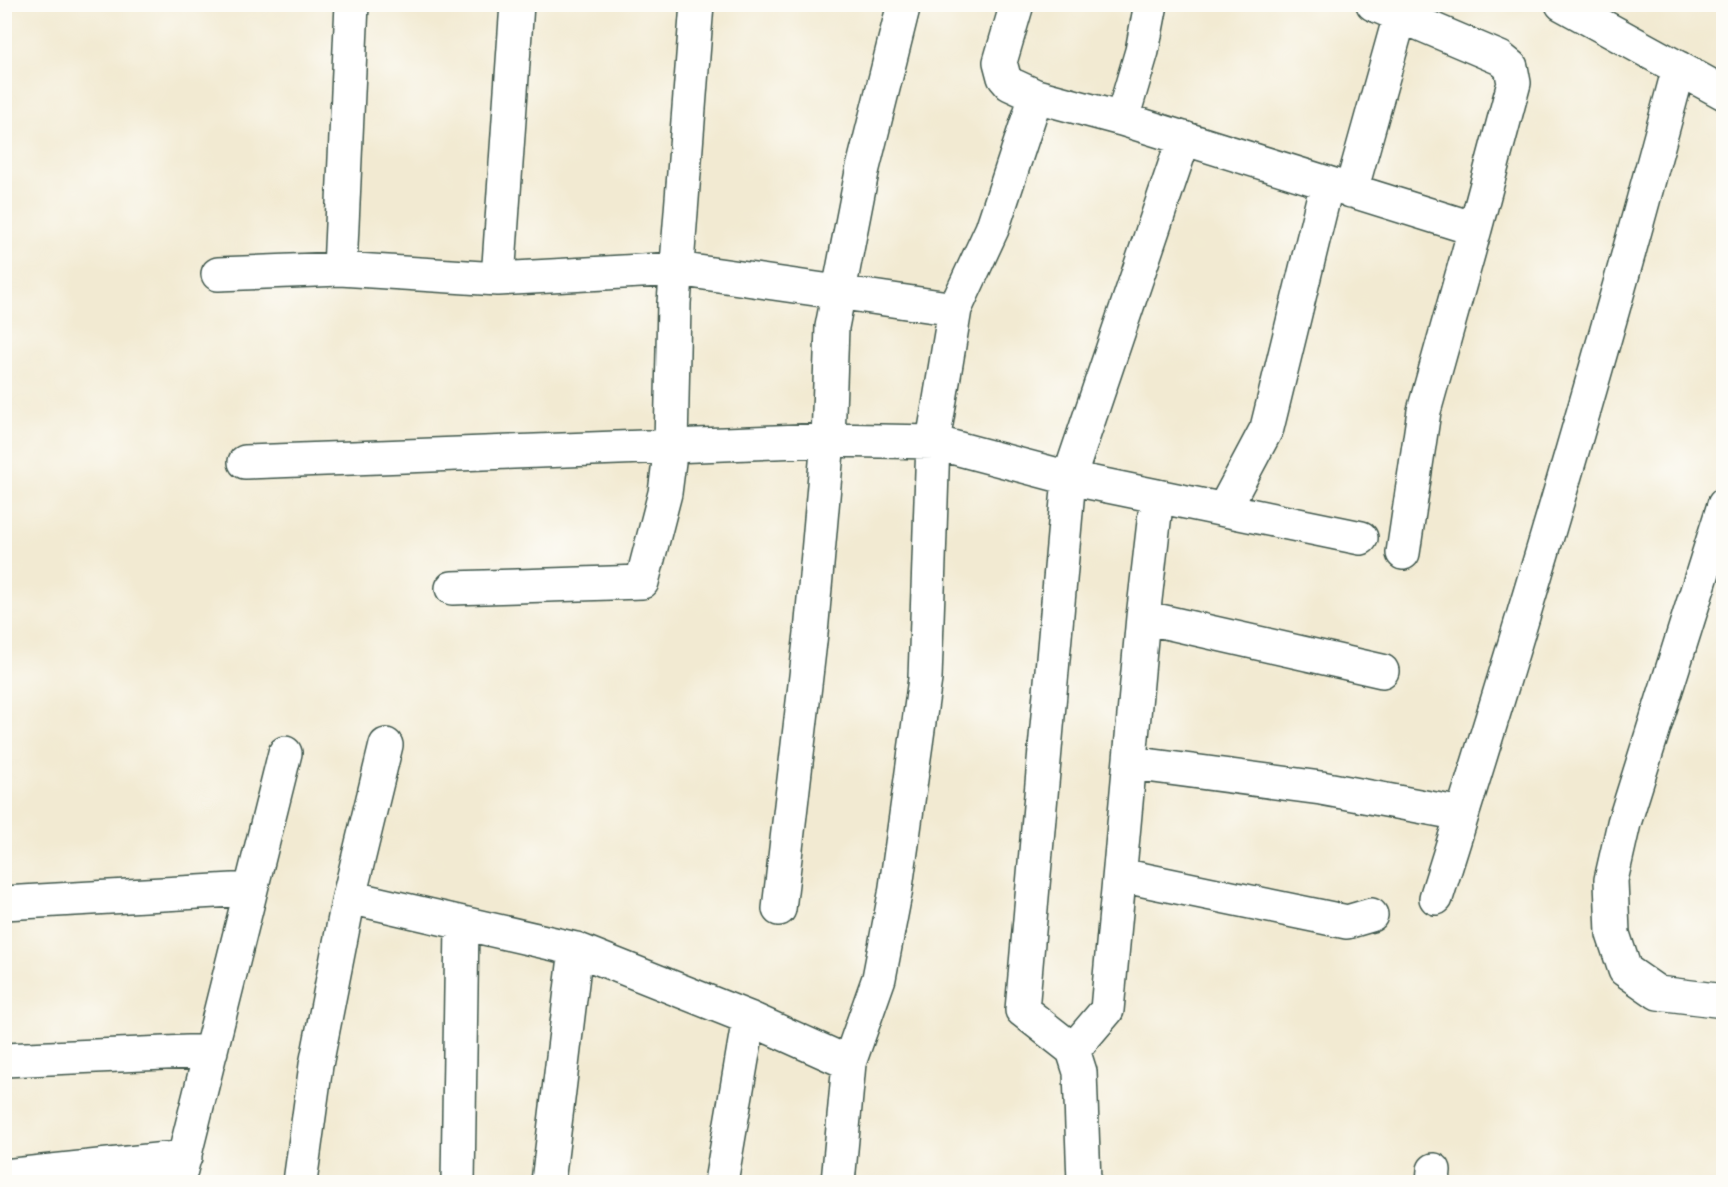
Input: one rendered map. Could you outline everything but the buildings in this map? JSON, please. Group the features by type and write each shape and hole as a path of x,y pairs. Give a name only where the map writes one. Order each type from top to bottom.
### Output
{"street":[{"path":"340,269 352,4"},
{"path":"498,279 517,4"},
{"path":"452,588 642,582 665,493 670,446 677,269 697,4"},
{"path":"779,909 811,633 828,440 832,327 862,172 904,4"},
{"path":"1017,4 1000,62 1001,69 1010,84 1036,96 1122,119 1475,229"},
{"path":"1122,119 1142,51 1151,4"},
{"path":"1562,4 1724,93"},
{"path":"1224,509 1267,428 1339,187 1386,10 1500,58 1511,67 1514,83 1424,411 1403,553"},
{"path":"1436,898 1530,599 1620,290 1679,68"},
{"path":"838,1182 849,1063 879,978 895,894 926,679 933,442 955,309 992,229 1036,96"},
{"path":"1084,1182 1080,1072 1073,1050 1022,1010 1069,478 1184,138"},
{"path":"218,274 340,269 498,279 677,269 955,309"},
{"path":"245,462 828,440 933,442 1069,478 1360,538"},
{"path":"1073,1050 1107,1010 1143,617 1157,496"},
{"path":"1724,505 1624,823 1611,880 1613,934 1625,970 1658,993 1724,1001"},
{"path":"1143,617 1382,671"},
{"path":"300,1182 316,1065 349,897 386,746"},
{"path":"4,1176 181,1169 285,753"},
{"path":"1131,763 1321,788 1462,814"},
{"path":"1120,875 1347,922 1371,915"},
{"path":"4,903 251,889"},
{"path":"349,897 462,925 576,949 749,1018 849,1063"},
{"path":"458,1182 462,925"},
{"path":"548,1182 576,949"},
{"path":"721,1182 749,1018"},
{"path":"4,1060 211,1051"}]}
